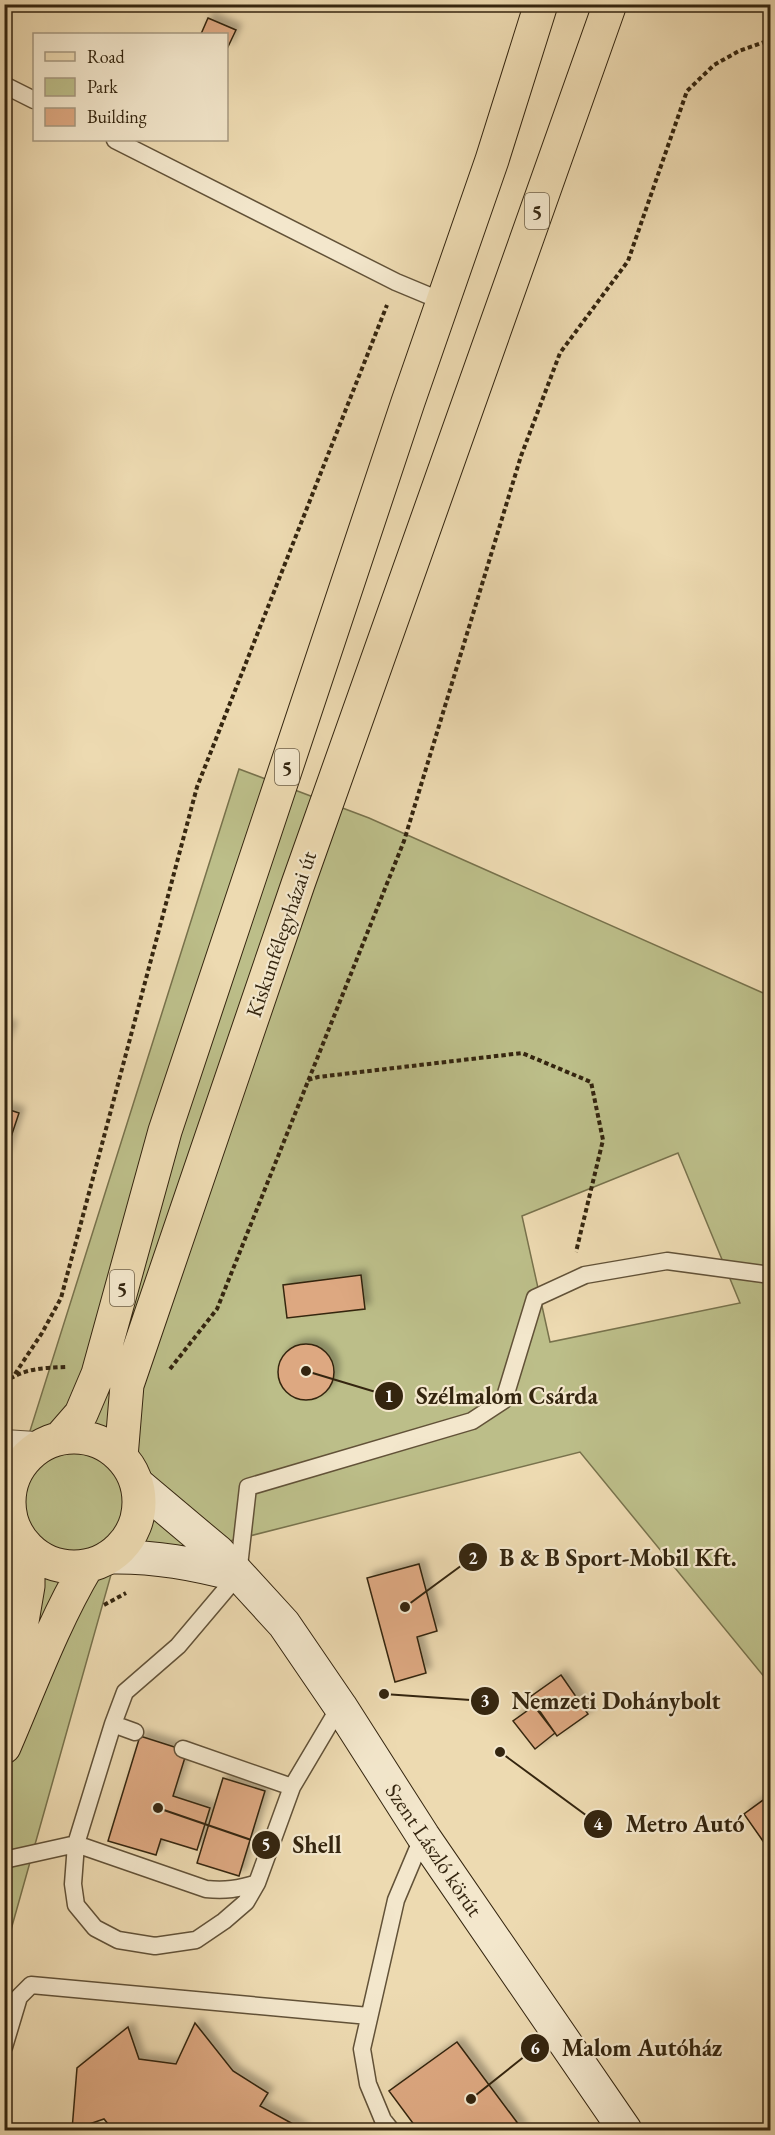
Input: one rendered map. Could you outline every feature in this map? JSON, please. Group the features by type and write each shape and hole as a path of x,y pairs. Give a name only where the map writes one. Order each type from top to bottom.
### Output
{"main road":[{"name":"5","path":"444,302 541,4"},
{"name":"Kiskunfélegyházai út","path":"129,1471 127,1385 298,884 610,4"},
{"name":"Kiskunfélegyházai út","path":"34,1444 81,1414 98,1374 165,1131 408,402 444,302"},
{"path":"34,1444 78,1436 94,1439 109,1446 129,1471"},
{"name":"5","path":"34,1444 12,1478 8,1496 7,1513 16,1533 28,1549 40,1558 55,1564 71,1568 98,1561"},
{"name":"5","path":"4,1747 73,1589 98,1561 125,1542 135,1525 140,1498 129,1471"},
{"path":"4,1723 28,1586 28,1549"}],"street":[{"name":"Szent László körút","path":"129,1471 218,1552 284,1624 340,1706 423,1836 625,2130"},
{"path":"98,1561 142,1556 173,1560 238,1575"}],"lane":[{"path":"4,85 33,100"},
{"path":"117,141 396,282 444,302"},
{"path":"340,1706 292,1787 257,1883 246,1902 224,1922 196,1940 155,1946 118,1940 95,1928 76,1905 73,1884 75,1844 112,1724 125,1692 178,1646 238,1575 248,1487 472,1421 504,1400 534,1298 585,1275 667,1261 771,1275"},
{"path":"112,1724 135,1732"},
{"path":"183,1749 292,1787"},
{"path":"391,2130 383,2120 368,2084 362,2049 396,1900 423,1836"},
{"path":"4,1860 75,1844 206,1889 224,1891 257,1883"},
{"path":"4,2048 19,1997 31,1985 369,2016"}],"path":[{"path":"165,1375 217,1309 404,841 521,456 560,352 628,261 687,91 714,65 739,51 771,40"},
{"path":"15,1375 61,1298 197,787 396,282"},
{"path":"309,1080 318,1077 522,1053 591,1082 603,1140 569,1282"}],"green space":[{"path":"239,769 369,818 770,996 770,1684 580,1452 112,1571 5,1951 5,1510","holes":["678,1153 740,1303 550,1342 522,1216"]}],"building":[{"path":"208,18 236,30 228,47 228,33 201,33"},
{"path":"4,1025 11,1027 4,1045"},
{"path":"4,1108 19,1113 4,1158"},
{"path":"361,1275 365,1309 287,1318 283,1285"},
{"path":"301,1344 311,1344 326,1352 332,1361 334,1372 332,1383 326,1392 311,1400 301,1400 290,1395 283,1388 278,1377 278,1367 283,1356 290,1349"},
{"path":"419,1564 437,1631 417,1637 426,1673 395,1682 367,1578"},
{"path":"561,1675 588,1714 557,1736 530,1697"},
{"path":"534,1706 555,1733 535,1749 513,1721"},
{"path":"140,1736 187,1751 173,1796 210,1808 197,1850 161,1839 156,1855 108,1841"},
{"path":"223,1778 265,1791 239,1876 197,1863"},
{"path":"770,1795 770,1851 744,1814"},
{"path":"195,2023 233,2071 268,2093 260,2106 304,2130 113,2130 104,2119 72,2130 77,2068 128,2027 139,2059 176,2064"},
{"path":"457,2042 521,2130 418,2130 389,2091"}],"place":[{"name":"Szélmalom Csárda","path":"306,1371"},
{"name":"B & B Sport-Mobil Kft.","path":"405,1607"},
{"name":"Nemzeti Dohánybolt","path":"384,1694"},
{"name":"Metro Autó","path":"500,1752"},
{"name":"Shell","path":"158,1808"},
{"name":"Malom Autóház","path":"471,2099"}]}
